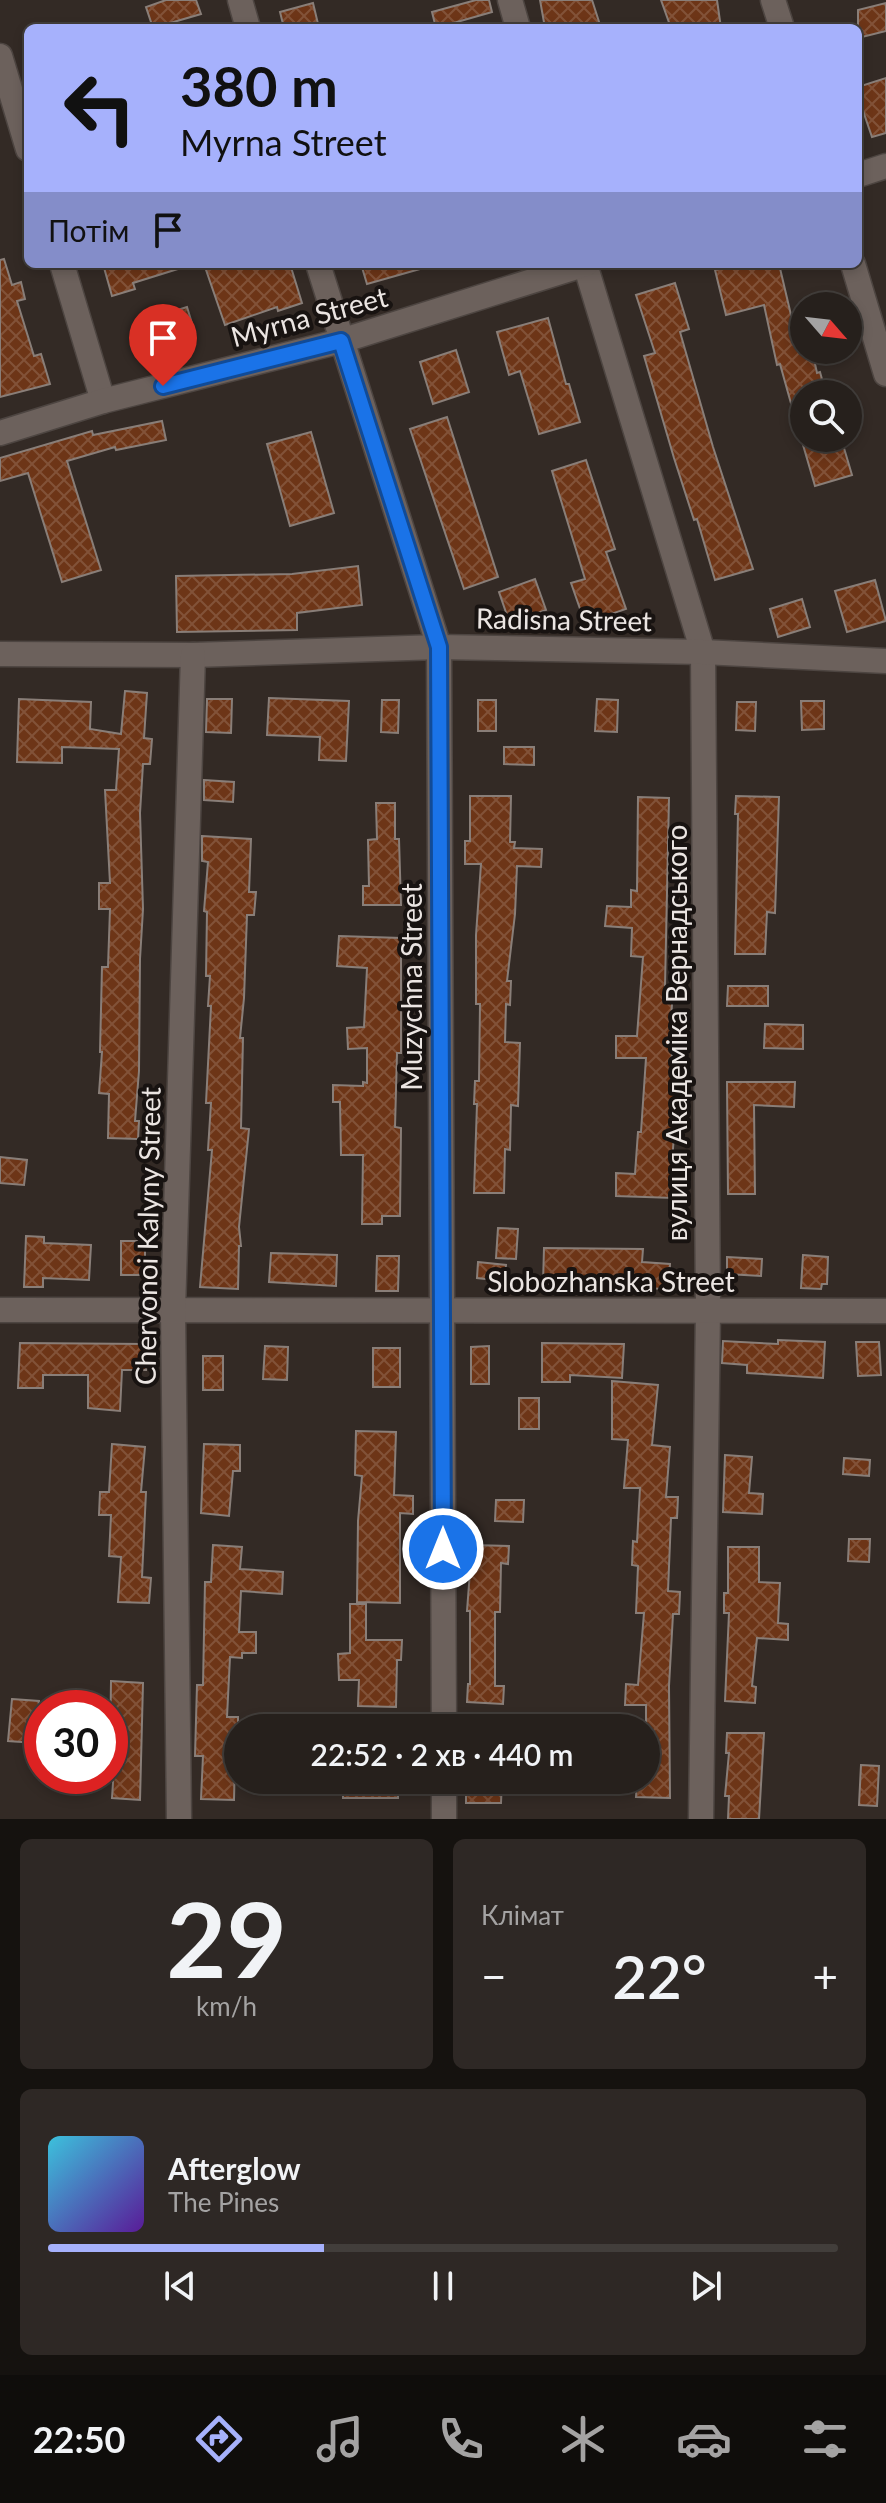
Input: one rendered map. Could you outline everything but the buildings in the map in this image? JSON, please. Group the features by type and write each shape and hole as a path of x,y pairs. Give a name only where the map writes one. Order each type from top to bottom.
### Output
{"street":[{"path":"240,0 247,24"},
{"path":"510,0 517,24"},
{"path":"773,0 781,24"},
{"path":"0,56 24,136"},
{"path":"862,174 886,166"},
{"path":"63,268 103,401"},
{"name":"Muzychna Street","path":"319,268 439,647 444,1714"},
{"name":"Myrna Street","path":"0,433 103,401 341,341 572,268"},
{"name":"вулиця Академіка Вернадського","path":"586,268 703,652 708,1310 701,1819"},
{"path":"854,268 886,374"},
{"name":"Radisna Street","path":"0,654 193,655 439,647 703,652 886,661"},
{"name":"Chervonoi Kalyny Street","path":"179,1819 173,1310 193,655"},
{"name":"Slobozhanska Street","path":"0,1310 886,1311"},
{"path":"444,1794 444,1819"}],"route":[{"path":"163,386 341,341 439,647 443,1549"}]}
